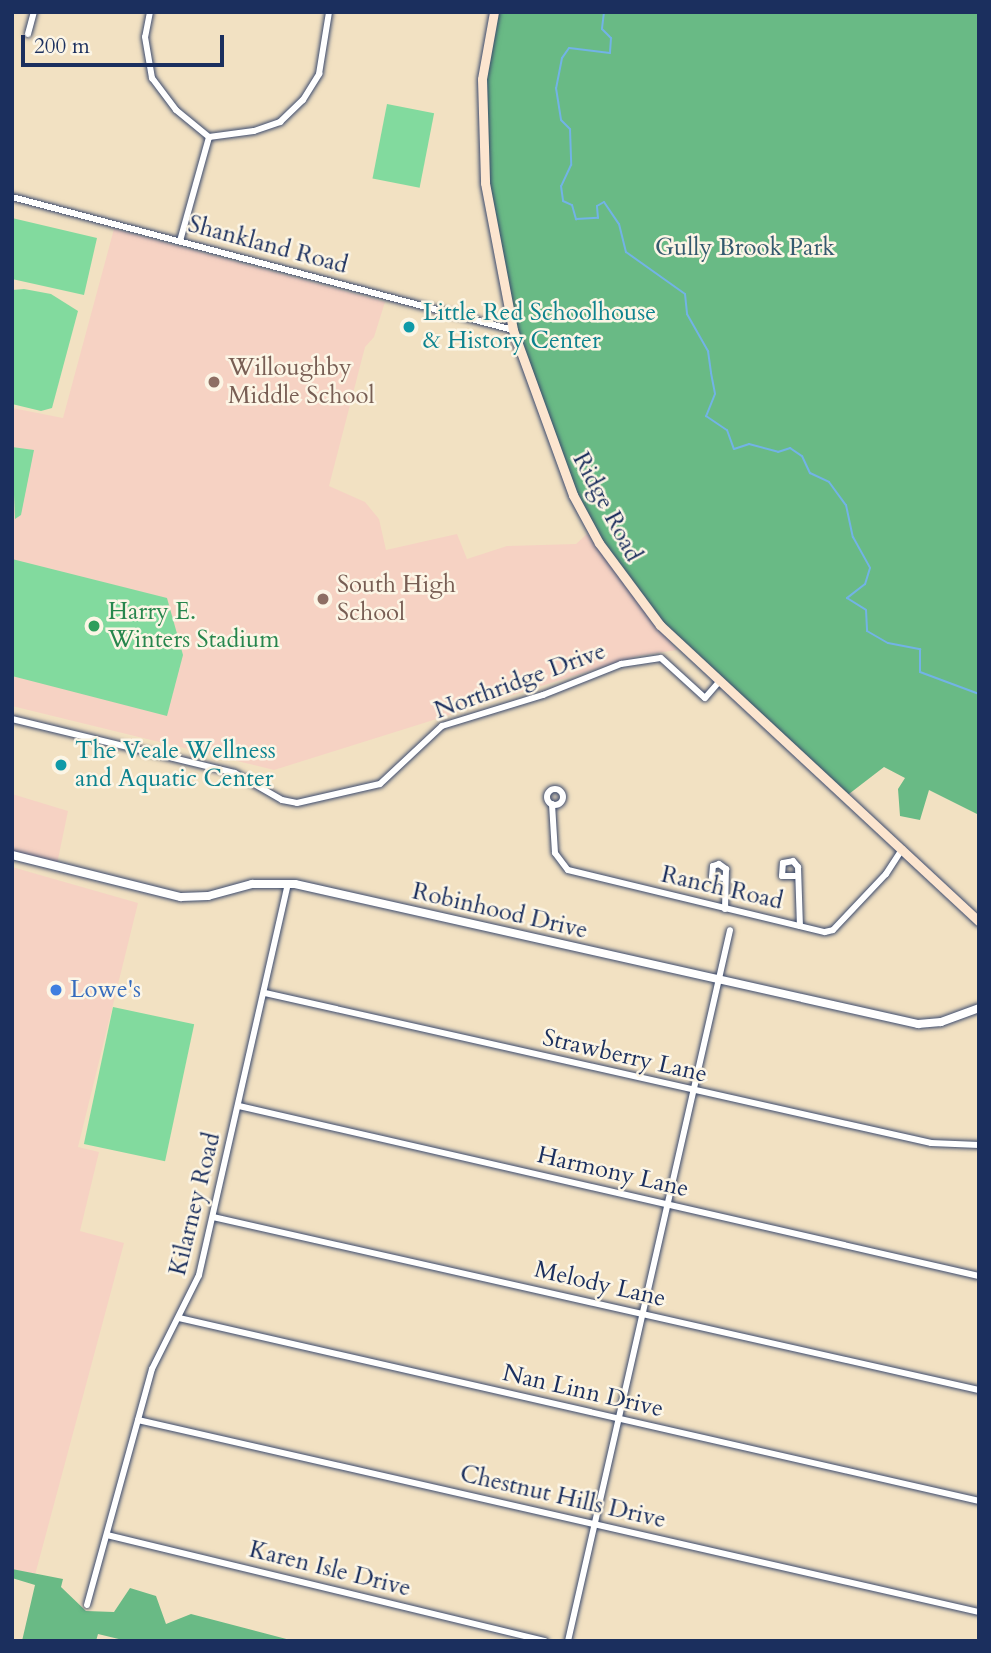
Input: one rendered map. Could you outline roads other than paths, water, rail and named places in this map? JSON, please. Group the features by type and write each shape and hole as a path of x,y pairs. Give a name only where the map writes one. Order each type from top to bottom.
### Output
{"main road":[{"name":"Ridge Road","path":"494,12 482,79 485,183 513,330 556,455 599,543 646,609 719,682 979,921"}],"street":[{"path":"28,34 34,12"},
{"path":"150,12 145,37 152,78 176,110 209,137 254,131 280,122 303,100 320,74 329,12"},
{"path":"180,241 209,137"},
{"name":"Shankland Road","path":"12,197 513,330"},
{"name":"Northridge Drive","path":"12,719 235,773 282,800 297,803 380,784 442,726 534,698 621,664 661,658 705,698 719,682"},
{"name":"Ranch Road","path":"552,804 555,853 568,870 800,926 833,930 886,874 902,849"},
{"name":"Robinhood Drive","path":"12,855 181,897 208,896 252,884 288,884 918,1024 941,1022 979,1008"},
{"path":"795,876 800,926"},
{"path":"724,878 725,908"},
{"name":"Kilarney Road","path":"87,1605 158,1353 179,1318 199,1275 288,884"},
{"path":"568,1641 730,930"},
{"name":"Strawberry Lane","path":"265,993 931,1143 979,1145"},
{"name":"Harmony Lane","path":"239,1106 979,1276"},
{"name":"Melody Lane","path":"213,1217 979,1390"},
{"name":"Nan Linn Drive","path":"179,1318 979,1501"},
{"name":"Chestnut Hills Drive","path":"138,1420 979,1612"},
{"name":"Karen Isle Drive","path":"107,1535 545,1641"}],"waterway":[{"path":"604,12 602,29 611,38 610,53 569,48 562,58 556,88 561,120 570,129 571,165 561,186 563,201 572,205 576,219 598,218 597,206 604,202 619,224 626,252 685,294 687,314 708,351 715,394 706,416 727,430 734,449 749,444 778,452 790,448 802,456 810,473 829,482 846,505 853,537 870,568 865,584 847,598 866,610 867,631 888,643 920,649 920,672 979,694"}],"place":[{"name":"Little Red Schoolhouse & History Center","path":"409,327"},
{"name":"Willoughby Middle School","path":"214,382"},
{"name":"South High School","path":"323,599"},
{"name":"Harry E. Winters Stadium","path":"94,626"},
{"name":"The Veale Wellness and Aquatic Center","path":"61,765"},
{"name":"Lowe's","path":"56,990"}],"park label":[{"name":"Gully Brook Park","path":"745,248"}]}
